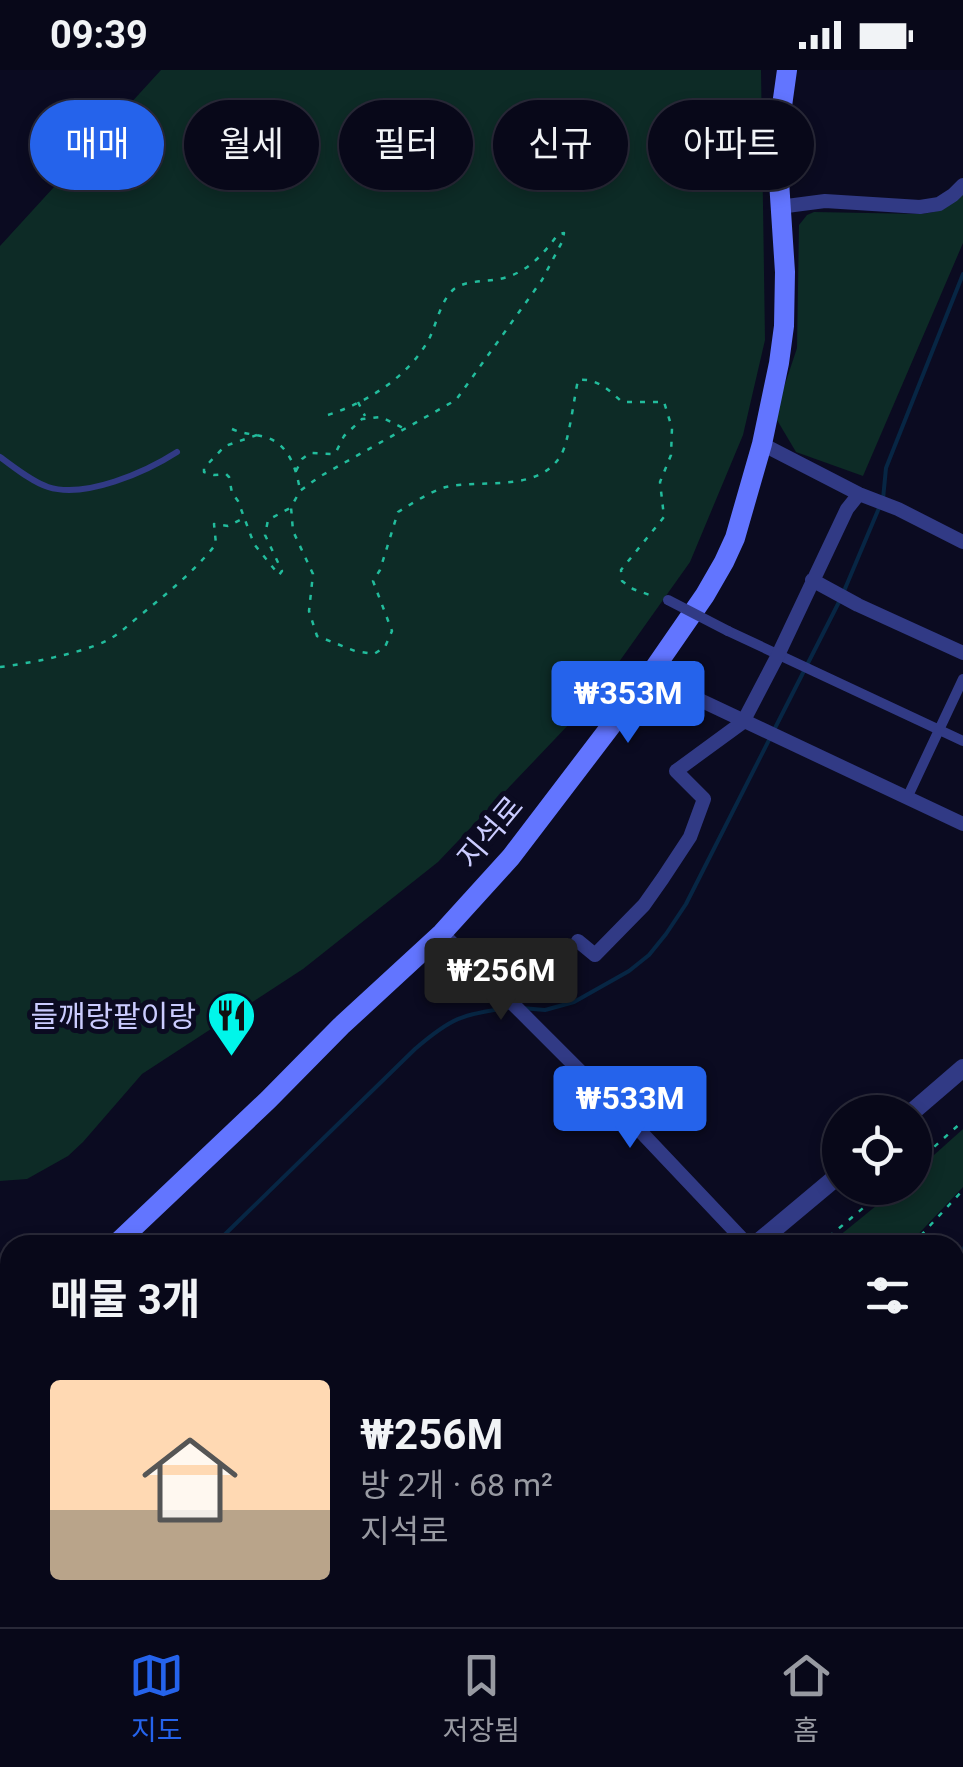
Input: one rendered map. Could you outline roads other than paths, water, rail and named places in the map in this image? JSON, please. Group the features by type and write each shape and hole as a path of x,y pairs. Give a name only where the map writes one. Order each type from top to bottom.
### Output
{"main road":[{"name":"지석로","path":"126,1235 442,933 523,842 649,676 724,562 762,444 784,326 785,272 779,207 780,130 787,70"}],"street":[{"path":"779,207 825,202 920,207 939,204 963,185"},
{"path":"762,444 963,542"},
{"path":"578,941 594,955 644,905 690,836 704,799 676,771 750,724 784,657 812,580 859,494"},
{"path":"812,580 963,654"},
{"path":"668,600 963,742"},
{"path":"649,676 963,824"},
{"path":"907,798 963,679"},
{"path":"442,933 742,1235"},
{"path":"932,1095 963,1068"},
{"path":"764,1235 822,1189"}],"lane":[{"path":"0,457 46,487 70,490 91,488 137,473 177,452"}],"waterway":[{"path":"883,499 886,468 963,274"},
{"path":"844,591 879,508"},
{"path":"774,730 840,600"},
{"path":"522,1008 545,1010 574,1002 649,955 686,904 770,738"},
{"path":"224,1235 427,1039 458,1019 508,1008"}],"place":[{"name":"들깨랑팥이랑","path":"231,1058"}]}
